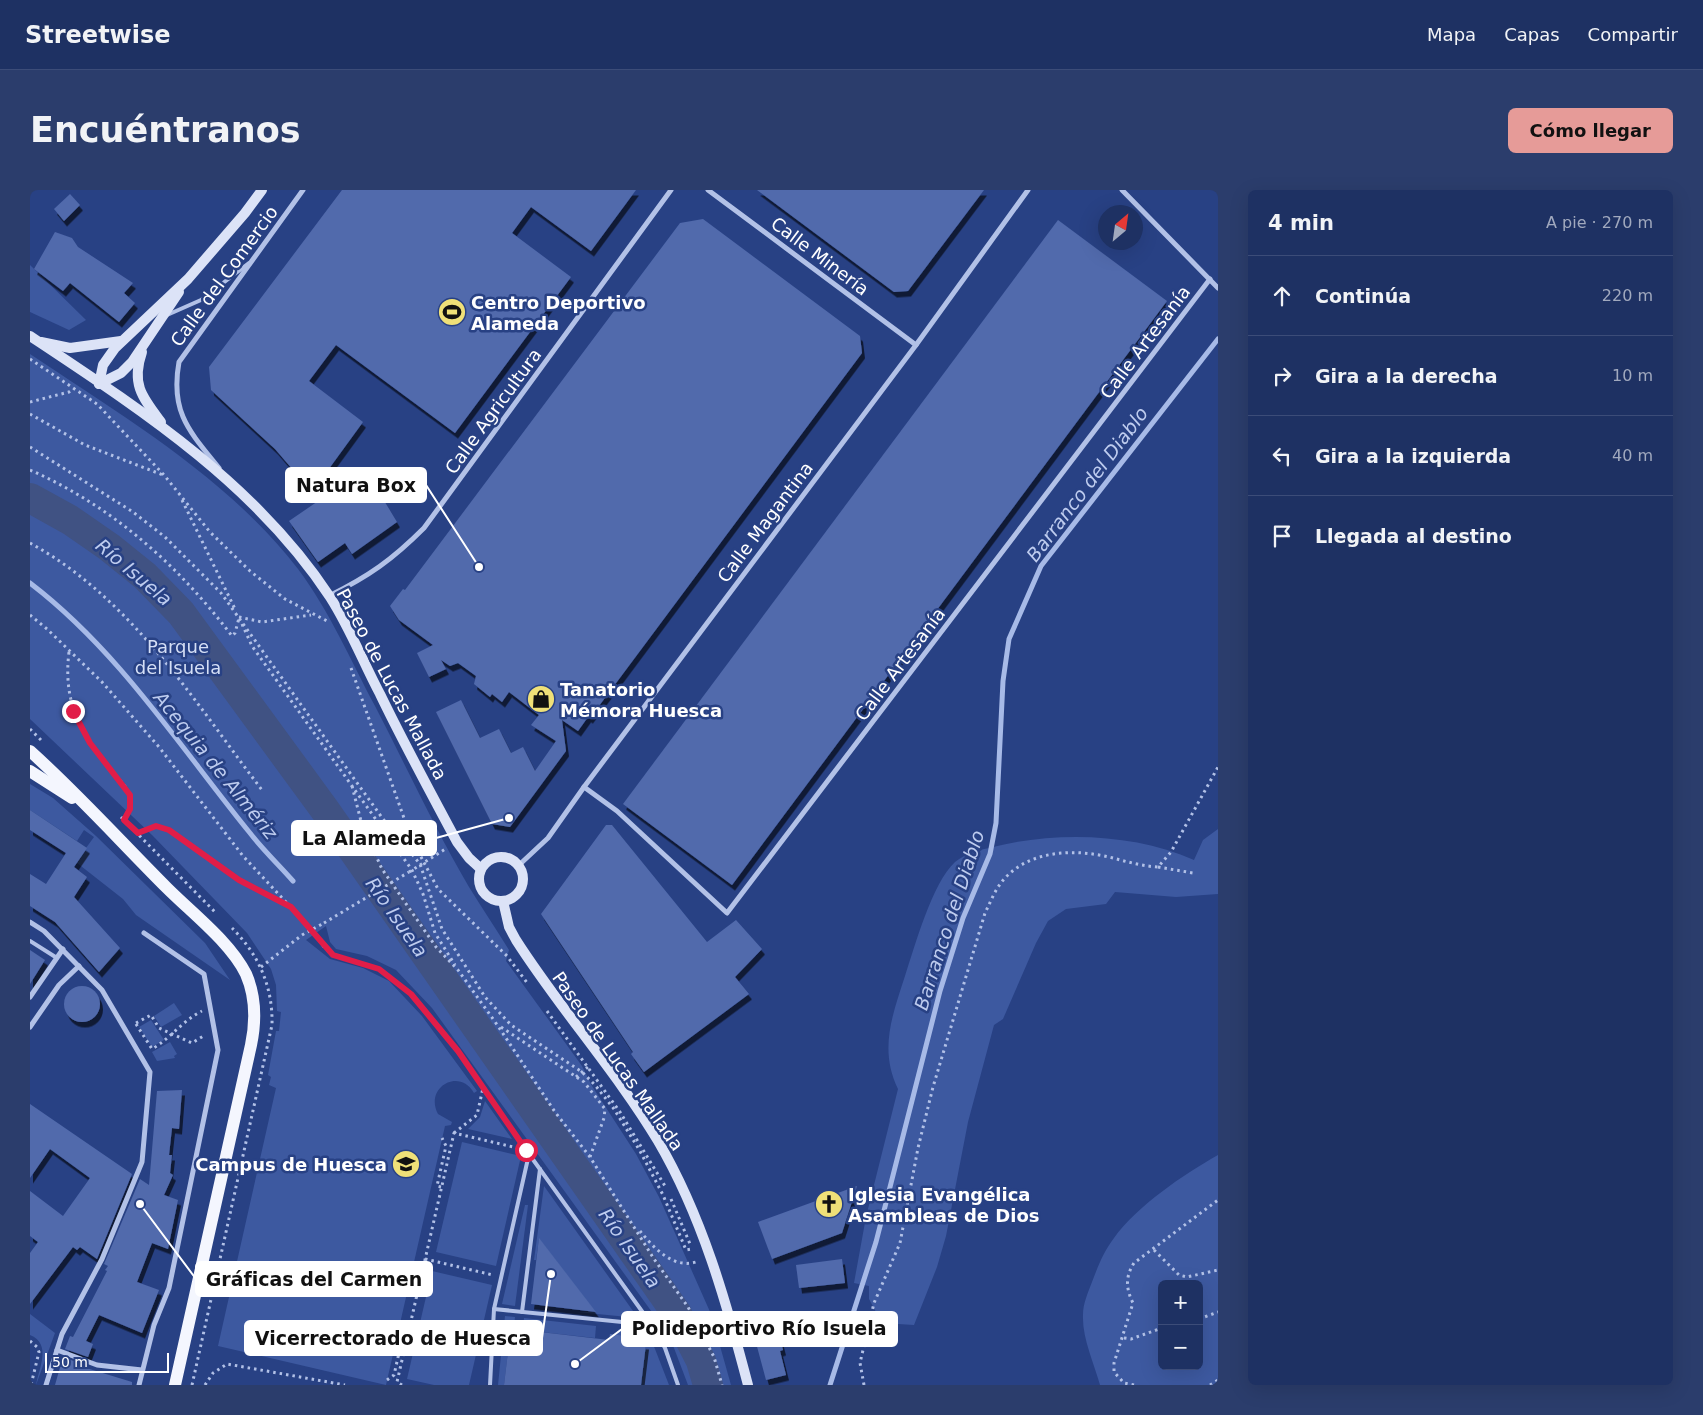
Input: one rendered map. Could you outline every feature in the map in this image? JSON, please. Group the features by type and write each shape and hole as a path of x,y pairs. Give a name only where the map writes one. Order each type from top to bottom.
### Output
{"main road":[{"path":"99,384 106,361 122,341 188,279 245,213 262,190"},
{"path":"99,384 121,373 146,342 188,279"},
{"path":"34,339 70,348 122,341"},
{"name":"Paseo de Lucas Mallada","path":"34,339 168,431 232,484 267,520 329,596 345,622 456,842 481,869"},
{"path":"146,342 137,370 139,388 146,403 168,431"},
{"path":"30,751 80,796 119,840"},
{"path":"30,771 75,801 119,840 229,949 246,975 254,1004 251,1045 175,1385"},
{"path":"496,858 508,859 518,866 522,875 522,885 512,898 503,901 493,899 483,892 479,881 481,869 490,860 496,858"},
{"name":"Paseo de Lucas Mallada","path":"503,901 508,927 516,940 633,1103 671,1166 695,1216 730,1316 748,1385"}],"street":[{"name":"Calle del Comercio","path":"232,484 191,434 177,402 175,383 179,362 199,331 254,260 303,190"},
{"name":"Calle Agricultura","path":"329,596 365,578 395,556 424,528 671,190"},
{"name":"Calle Minería","path":"708,190 916,344"},
{"name":"Calle Magantina","path":"518,866 548,838 584,787 916,344 1028,190"},
{"path":"1122,190 1218,288"},
{"name":"Calle Artesanía","path":"584,787 617,812 727,913 1210,279"},
{"path":"30,922 44,931 102,990 150,1072 142,1162 102,1259 62,1334 46,1385"},
{"path":"139,1385 154,1325 169,1288 188,1204 218,1050 204,974 144,933"},
{"path":"30,998 63,950"},
{"path":"30,1027 59,985 79,966"},
{"path":"57,1350 97,1365 142,1370"}],"lane":[{"path":"162,317 201,300 254,260"},
{"path":"30,941 57,958"},
{"path":"529,1154 652,1325 665,1348 678,1385"},
{"path":"490,1385 494,1308 529,1154"},
{"path":"522,1312 540,1169"},
{"path":"494,1308 652,1325"}],"path":[{"path":"30,359 97,404 164,475 210,532 250,571 271,589 330,624"},
{"path":"30,402 69,392 73,388"},
{"path":"30,414 85,445 164,475"},
{"path":"30,446 112,497 165,538 221,593 383,819 420,864 442,929 485,997 511,1025 582,1072 595,1085 614,1109 640,1151 663,1194 686,1250 692,1249 668,1192 648,1156 542,1003"},
{"path":"30,470 84,498 163,557 201,596 232,636 236,634 239,617"},
{"path":"180,495 252,646 411,871 423,894 435,933 555,1112 590,1157 635,1225 704,1334 714,1356 722,1385"},
{"path":"30,543 52,555 119,609 191,694 262,790"},
{"path":"239,617 262,622 302,614 314,614"},
{"path":"30,615 102,682 159,747 243,856 312,930 324,947 333,955 379,969 411,994 458,1051 529,1154"},
{"path":"69,652 66,673 68,690 80,728 130,795 130,809 124,820"},
{"path":"350,665 411,838 438,889 507,956 530,987"},
{"path":"30,729 43,742"},
{"path":"1158,867 1171,852 1218,767"},
{"path":"352,786 357,810 374,856 436,947 458,970"},
{"path":"117,814 221,917"},
{"path":"138,833 156,826 169,830 239,880 291,907"},
{"path":"261,967 312,930 448,847"},
{"path":"864,1385 860,1364 874,1303 900,1243 918,1148 933,1087 985,913 997,889 1006,876 1019,866 1052,854 1075,852 1107,856 1140,866 1193,873"},
{"path":"192,1385 270,1037 271,1001 261,967 249,947 228,924"},
{"path":"211,1009 202,1011 183,1022 172,1034 167,1041 152,1050 135,1022 151,1015 159,1028 172,1034 192,1043 206,1034 216,1032"},
{"path":"498,1026 576,1077 589,1088 605,1110 590,1157"},
{"path":"576,1077 588,1067"},
{"path":"397,1382 454,1133 477,1115 483,1088"},
{"path":"454,1133 526,1150"},
{"path":"442,1187 437,1186 446,1146 442,1138 452,1141"},
{"path":"1134,1385 1124,1383 1114,1372 1114,1362 1124,1338 1133,1303 1128,1294 1129,1271 1134,1263 1154,1250 1218,1200"},
{"path":"635,1225 668,1258 682,1264 696,1262"},
{"path":"1154,1250 1180,1275 1187,1277 1218,1270"},
{"path":"425,1259 501,1277"},
{"path":"1203,1317 1218,1312"},
{"path":"1124,1338 1131,1339 1158,1329"},
{"path":"402,1385 388,1380 394,1375 403,1335 407,1336"},
{"path":"30,1341 37,1347 38,1352 31,1385"},
{"path":"205,1385 213,1373 227,1364 345,1385"},
{"path":"1210,1385 1218,1380"}],"green space":[{"path":"30,265 86,320 69,330 30,312"},
{"name":"Parque del Isuela","path":"30,354 138,426 207,478 240,506 270,536 309,585 339,636 456,865 509,950 506,961 582,1066 592,1086 636,1154 659,1197 711,1314 731,1385 719,1385 712,1357 686,1308 390,887 373,898 666,1317 693,1366 698,1385 688,1385 674,1348 662,1326 432,1008 396,970 367,956 336,949 330,942 326,926 306,940 330,959 363,968 389,981 422,1016 477,1091 474,1093 468,1085 452,1081 439,1089 436,1096 435,1105 438,1114 452,1122 451,1125 445,1126 386,1385 218,1346 276,1088 269,1085 271,1077 268,1075 276,1031 279,1031 281,1012 277,1011 276,985 271,969 247,933 152,835 30,719"},
{"path":"30,784 53,798 96,836 205,943 230,980 136,915 123,899 72,859 86,848 94,837 84,830 77,841 30,810"},
{"path":"1218,829 1218,894 1176,897 1115,892 1106,904 1066,909 1048,921 1036,943 1003,1019 994,1025 968,1122 946,1236 937,1267 914,1325 882,1323 869,1299 869,1286 854,1283 866,1217 898,1089 889,1061 888,1047 892,1019 919,932 939,884 947,872 955,862 968,854 1017,842 1043,838 1095,837 1121,840 1146,844 1194,860 1203,840"},
{"path":"174,1003 182,1015 161,1027 154,1016"},
{"path":"151,1020 164,1040 152,1047 139,1027"},
{"path":"170,1042 177,1054 174,1056 175,1058 157,1061 152,1052"},
{"path":"485,1101 512,1139 468,1129 480,1117"},
{"path":"462,1142 521,1156 496,1266 436,1252"},
{"path":"1218,1155 1218,1385 1100,1385 1086,1341 1083,1324 1086,1298 1107,1248 1114,1238 1135,1214 1176,1181"},
{"path":"544,1186 638,1318 577,1312 595,1312 539,1239 536,1260 534,1260"},
{"path":"525,1205 528,1205 515,1306 502,1304"},
{"path":"432,1271 492,1285 469,1385 434,1385 407,1379"},
{"path":"30,1314 55,1333 36,1385 42,1350 41,1344 37,1339 30,1335"},
{"path":"505,1316 515,1317 513,1335 510,1335 504,1385 498,1385"},
{"path":"524,1318 596,1326 595,1338 523,1330"},
{"path":"619,1329 646,1331 669,1385 641,1385 646,1344 633,1343 634,1337 615,1335"}],"building":[{"path":"342,190 636,190 591,251 531,207 512,233 571,277 455,433 336,345 309,381 363,422 312,492 275,449 211,390 209,367"},
{"path":"757,190 984,190 908,291 894,292"},
{"path":"70,194 80,205 64,221 54,209"},
{"path":"703,219 860,336 862,353 590,718 588,717 578,731 562,720 566,751 510,827 492,824 436,712 461,700 480,738 499,729 511,753 523,747 535,771 556,741 531,725 539,715 509,692 502,702 492,694 490,697 474,684 476,676 458,663 450,666 441,660 446,669 429,677 417,653 433,645 399,620 390,606 403,589 405,590 680,223"},
{"path":"1058,220 1167,301 732,885 623,804"},
{"path":"55,232 72,238 78,247 133,283 124,293 135,303 119,322 70,283 63,291 34,269"},
{"path":"365,469 397,522 352,554 345,543 318,562 289,521"},
{"path":"30,810 87,848 74,867 87,877 74,897 120,948 99,972 55,922 30,906 30,874 46,884 66,853 30,830"},
{"path":"606,825 612,825 707,942 736,920 762,949 735,977 749,994 644,1072 631,1054 633,1052 541,914"},
{"path":"30,950 45,960 30,984"},
{"path":"82,986 89,987 95,991 99,997 99,1011 95,1017 89,1021 82,1022 75,1021 69,1017 65,1011 64,1004 65,997 69,991 75,987"},
{"path":"182,1090 179,1129 172,1128 169,1155 172,1155 170,1173 173,1175 164,1195 178,1200 168,1249 152,1243 137,1282 159,1290 142,1333 99,1315 86,1341 93,1344 88,1357 65,1349 70,1336 73,1337 107,1271 105,1270 108,1266 104,1264 140,1179 149,1185 157,1091"},
{"path":"30,1104 132,1174 97,1259 80,1247 77,1250 73,1247 30,1304 30,1253 38,1242 30,1236 30,1191 63,1216 90,1178 50,1149 30,1178"},
{"name":"Iglesia Evangélica Asambleas de Dios","path":"857,1186 842,1233 772,1259 758,1222"},
{"path":"539,1238 596,1312 531,1304"},
{"path":"842,1259 845,1283 799,1288 796,1265"},
{"path":"776,1322 783,1350 780,1351 786,1375 766,1380 752,1328"},
{"path":"523,1330 609,1340 610,1334 634,1337 633,1343 646,1344 641,1385 504,1385 510,1335 522,1336"},
{"path":"63,1357 84,1365 83,1367 132,1382 132,1385 55,1385"}],"waterway":[{"name":"Barranco del Diablo","path":"830,1385 876,1242 940,991 963,918 990,854 996,823 1003,681 1009,639 1041,566 1218,339"},
{"name":"Río Isuela","path":"30,498 70,520 109,547 145,576 181,613 325,810 677,1314 701,1361 708,1385"},
{"name":"Acequia de Almériz","path":"30,583 62,610 120,669 255,839 293,881"}],"place":[{"name":"Centro Deportivo Alameda","path":"452,312"},
{"name":"Natura Box","path":"479,567"},
{"name":"Tanatorio Mémora Huesca","path":"541,699"},
{"name":"La Alameda","path":"509,818"},
{"name":"Campus de Huesca","path":"406,1164"},
{"name":"Gráficas del Carmen","path":"140,1204"},
{"name":"Iglesia Evangélica Asambleas de Dios","path":"829,1204"},
{"name":"Vicerrectorado de Huesca","path":"551,1274"},
{"name":"Polideportivo Río Isuela","path":"575,1364"}],"route":[{"path":"73,711 80,728 90,743 130,795 130,809 124,820 138,833 156,826 169,830 239,880 291,907 312,930 324,947 333,955 364,963 379,969 391,977 411,994 458,1051 526,1150"}]}
